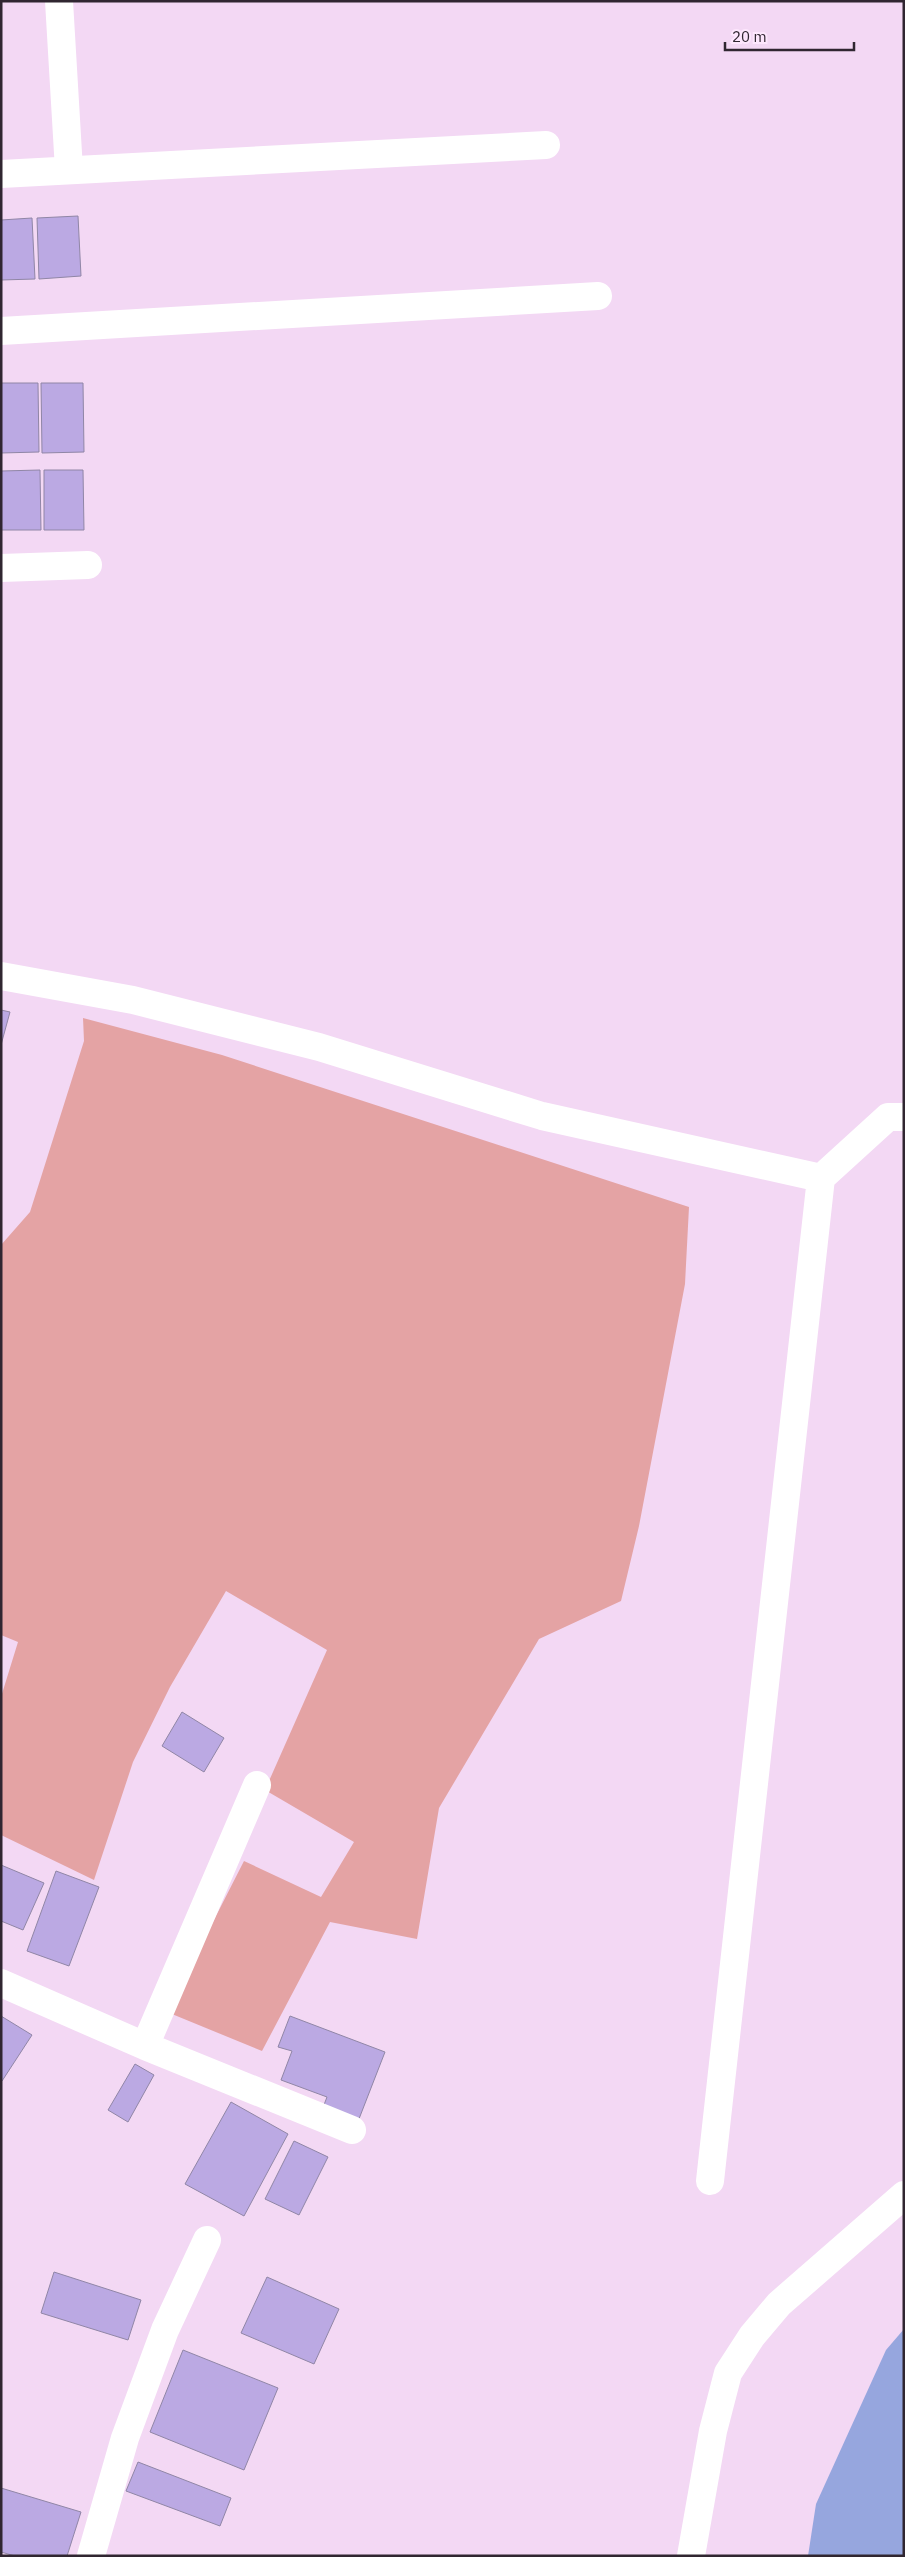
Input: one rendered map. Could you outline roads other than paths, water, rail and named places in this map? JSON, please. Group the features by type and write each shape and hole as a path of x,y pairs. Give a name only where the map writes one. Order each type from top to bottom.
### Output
{"street":[{"path":"59,1 69,170"},
{"path":"1,174 546,145"},
{"path":"1,331 598,296"},
{"path":"1,568 88,564"},
{"path":"1,976 142,1003 319,1047 542,1116 821,1178"},
{"path":"710,2181 821,1178 888,1117 904,1117"},
{"path":"145,2046 257,1785"},
{"path":"1,1983 145,2046 352,2130"},
{"path":"691,2556 713,2431 728,2373 752,2336 780,2304 904,2195"},
{"path":"90,2556 126,2438 165,2330 207,2240"}],"water":[{"path":"904,2329 904,2556 808,2556 816,2504 886,2350"}]}
